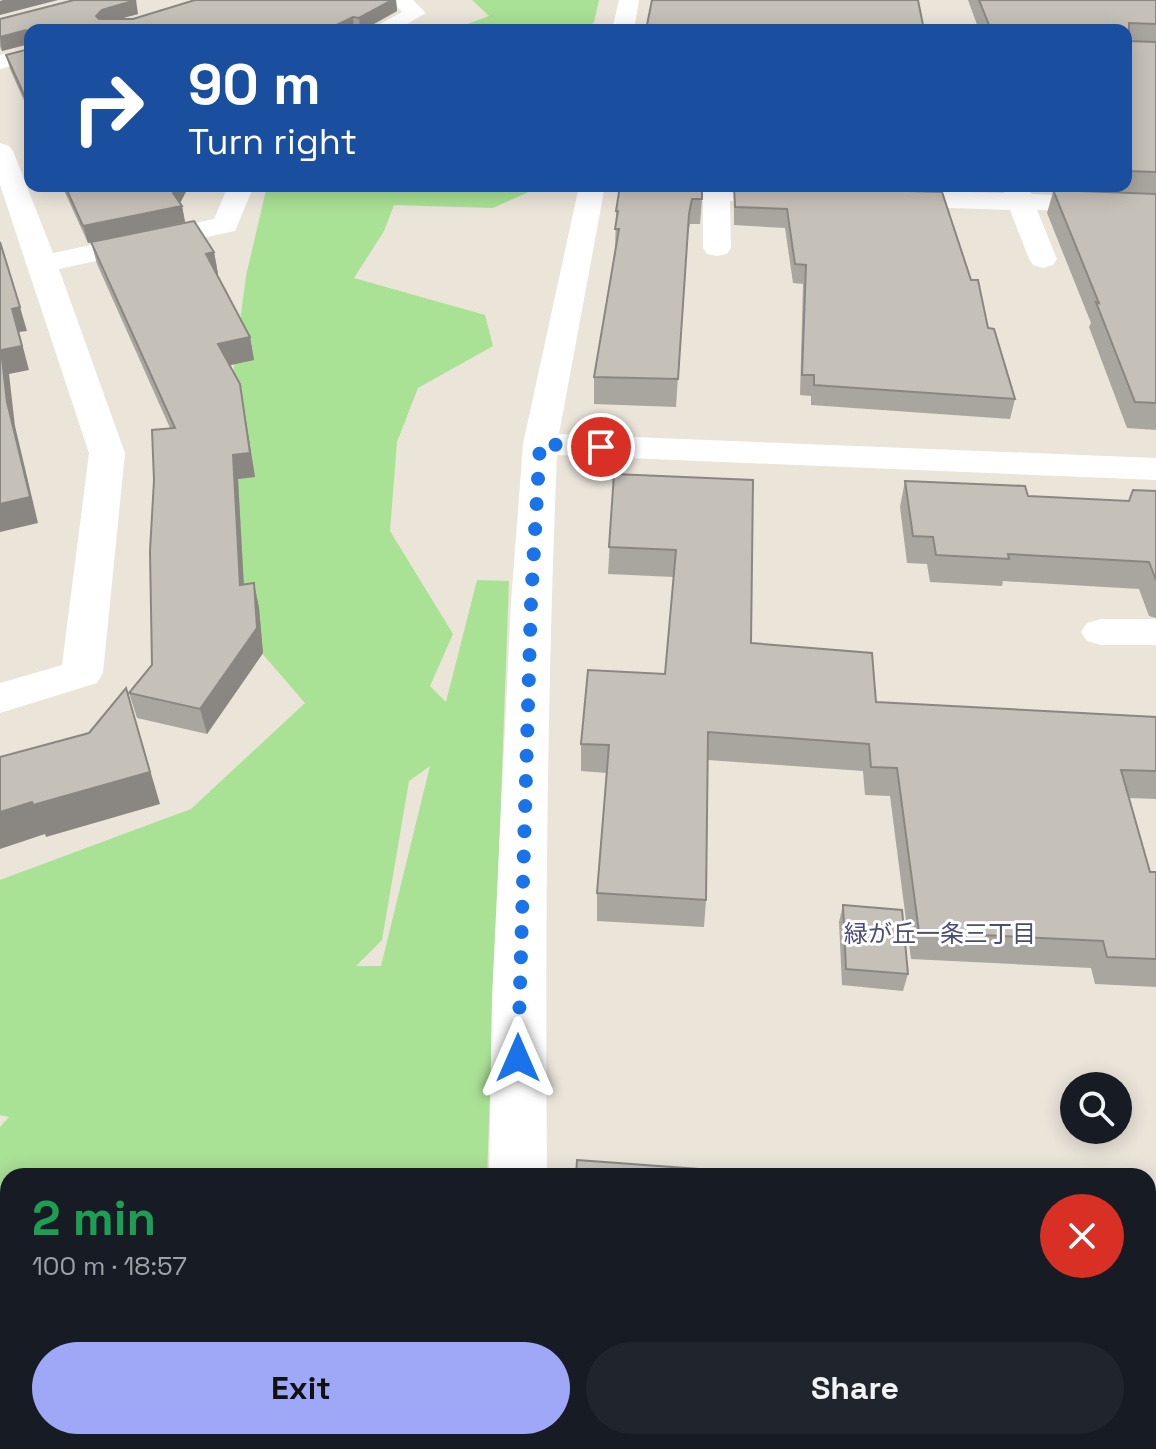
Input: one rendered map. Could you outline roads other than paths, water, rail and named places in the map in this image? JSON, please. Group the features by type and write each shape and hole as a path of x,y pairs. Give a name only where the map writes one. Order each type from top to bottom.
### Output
{"street":[{"path":"393,24 416,13 401,0"},
{"path":"624,24 629,0"},
{"path":"0,62 24,56"},
{"path":"0,151 43,264 107,453 82,673 0,698"},
{"path":"43,264 225,225 239,192"},
{"path":"518,1168 519,998 531,602 540,444 590,192"},
{"path":"716,192 717,248"},
{"path":"757,192 812,196"},
{"path":"1017,194 1043,259"},
{"path":"860,197 1017,194 1156,206"},
{"path":"540,444 1156,469"},
{"path":"1101,632 1156,632"}],"district":[{"name":"緑が丘一条三丁目","path":"940,934"}]}
